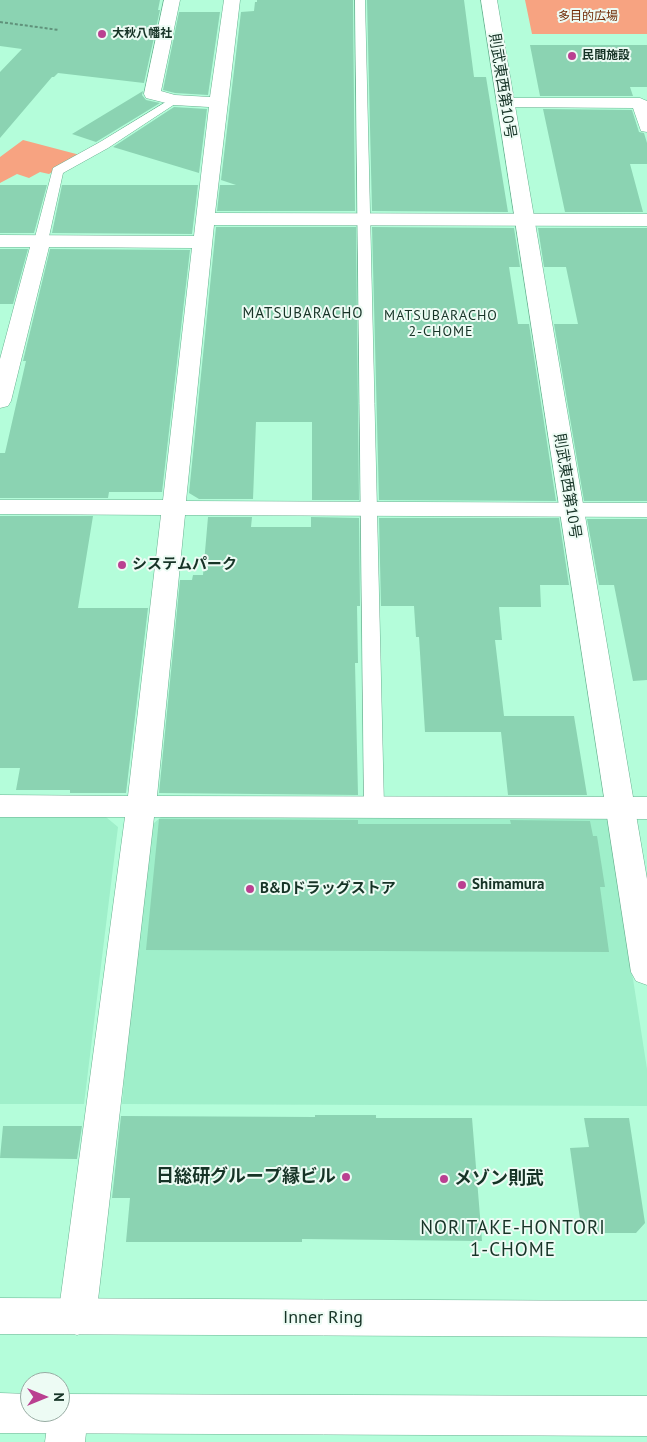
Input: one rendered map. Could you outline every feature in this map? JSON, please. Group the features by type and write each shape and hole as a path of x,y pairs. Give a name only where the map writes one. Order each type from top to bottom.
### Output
{"street":[{"path":"172,0 152,94 174,100 218,102"},
{"path":"76,1317 141,806 218,102 232,0"},
{"name":"則武東西第10号","path":"489,0 571,510 634,808 647,972"},
{"path":"505,103 640,103 647,126"},
{"path":"0,241 41,241 362,219 647,220"},
{"path":"0,401 41,241"},
{"path":"0,508 647,510"},
{"path":"0,806 634,808"},
{"name":"Inner Ring","path":"0,1316 647,1319"},
{"path":"0,1413 67,1428 647,1416"}],"lane":[{"path":"360,0 362,219 374,807"},
{"path":"41,241 57,171 104,145 174,100"}],"path":[{"path":"0,22 59,30"}],"shaded area":[{"path":"0,816 106,817 118,827 84,1104 0,1104"},
{"path":"161,817 608,818 647,1069 647,1106 122,1104 147,829"}],"green space":[{"name":"多目的広場","path":"525,0 647,0 647,34 532,34"},
{"path":"23,140 80,155 49,174 40,172 29,178 17,174 0,183 0,157"}],"building":[{"path":"0,0 160,0 158,10 160,10 144,83 58,73 52,77 0,138 0,72 22,49 0,46"},
{"path":"257,0 353,0 355,211 217,211 220,185 236,185 221,180 241,12 254,11"},
{"path":"367,0 464,0 474,77 486,77 508,212 372,211"},
{"path":"179,12 220,12 208,95 175,93 163,90"},
{"path":"530,45 647,45 647,87 630,87 633,96 540,96"},
{"path":"143,91 142,95 146,100 160,103 96,142 72,134"},
{"path":"174,107 207,109 199,173 113,147"},
{"path":"543,109 632,110 639,132 644,133 647,143 647,164 630,164 643,212 565,212"},
{"path":"0,185 47,185 34,233 0,233"},
{"path":"62,185 198,185 192,234 52,233"},
{"path":"216,227 356,227 359,500 312,500 312,422 256,422 253,499 199,499 189,493"},
{"path":"372,227 514,228 520,267 509,267 518,324 529,324 556,501 379,500"},
{"path":"538,228 647,228 647,501 584,501 554,324 578,324 566,267 544,267"},
{"path":"0,249 28,249 13,304 0,304"},
{"path":"50,249 190,250 162,492 109,492 108,498 0,498 0,453 5,453 26,361 23,361"},
{"path":"0,516 93,516 78,608 148,608 126,793 70,793 70,790 16,790 20,768 0,768"},
{"path":"208,517 252,517 251,527 311,527 311,517 359,518 360,606 357,606 358,663 355,663 358,795 159,793 180,580 192,580 193,575 203,575"},
{"path":"379,518 559,518 569,585 540,585 541,607 499,607 502,640 495,640 504,716 574,716 587,795 508,795 501,732 425,732 419,637 416,637 414,606 381,606"},
{"path":"587,519 647,519 647,680 633,681 614,585 599,585"},
{"path":"159,819 358,820 358,824 511,824 510,820 590,821 593,836 597,836 605,887 600,887 609,952 146,950"},
{"path":"315,1115 376,1115 376,1118 472,1118 482,1241 302,1239 302,1242 126,1242 130,1198 112,1198 121,1116 315,1117"},
{"path":"584,1118 629,1118 645,1223 636,1233 582,1233 570,1148 589,1147"},
{"path":"3,1126 82,1126 77,1159 0,1158"}],"place":[{"name":"大秋八幡社","path":"102,34"},
{"name":"民間施設","path":"572,56"},
{"name":"システムパーク","path":"122,565"},
{"name":"Shimamura","path":"462,885"},
{"name":"B&Dドラッグストア","path":"250,889"},
{"name":"日総研グループ縁ビル","path":"346,1177"},
{"name":"メゾン則武","path":"444,1179"}],"district":[{"name":"MATSUBARACHO","path":"303,314"},
{"name":"MATSUBARACHO 2-CHOME","path":"441,324"},
{"name":"NORITAKE-HONTORI 1-CHOME","path":"513,1240"}]}
